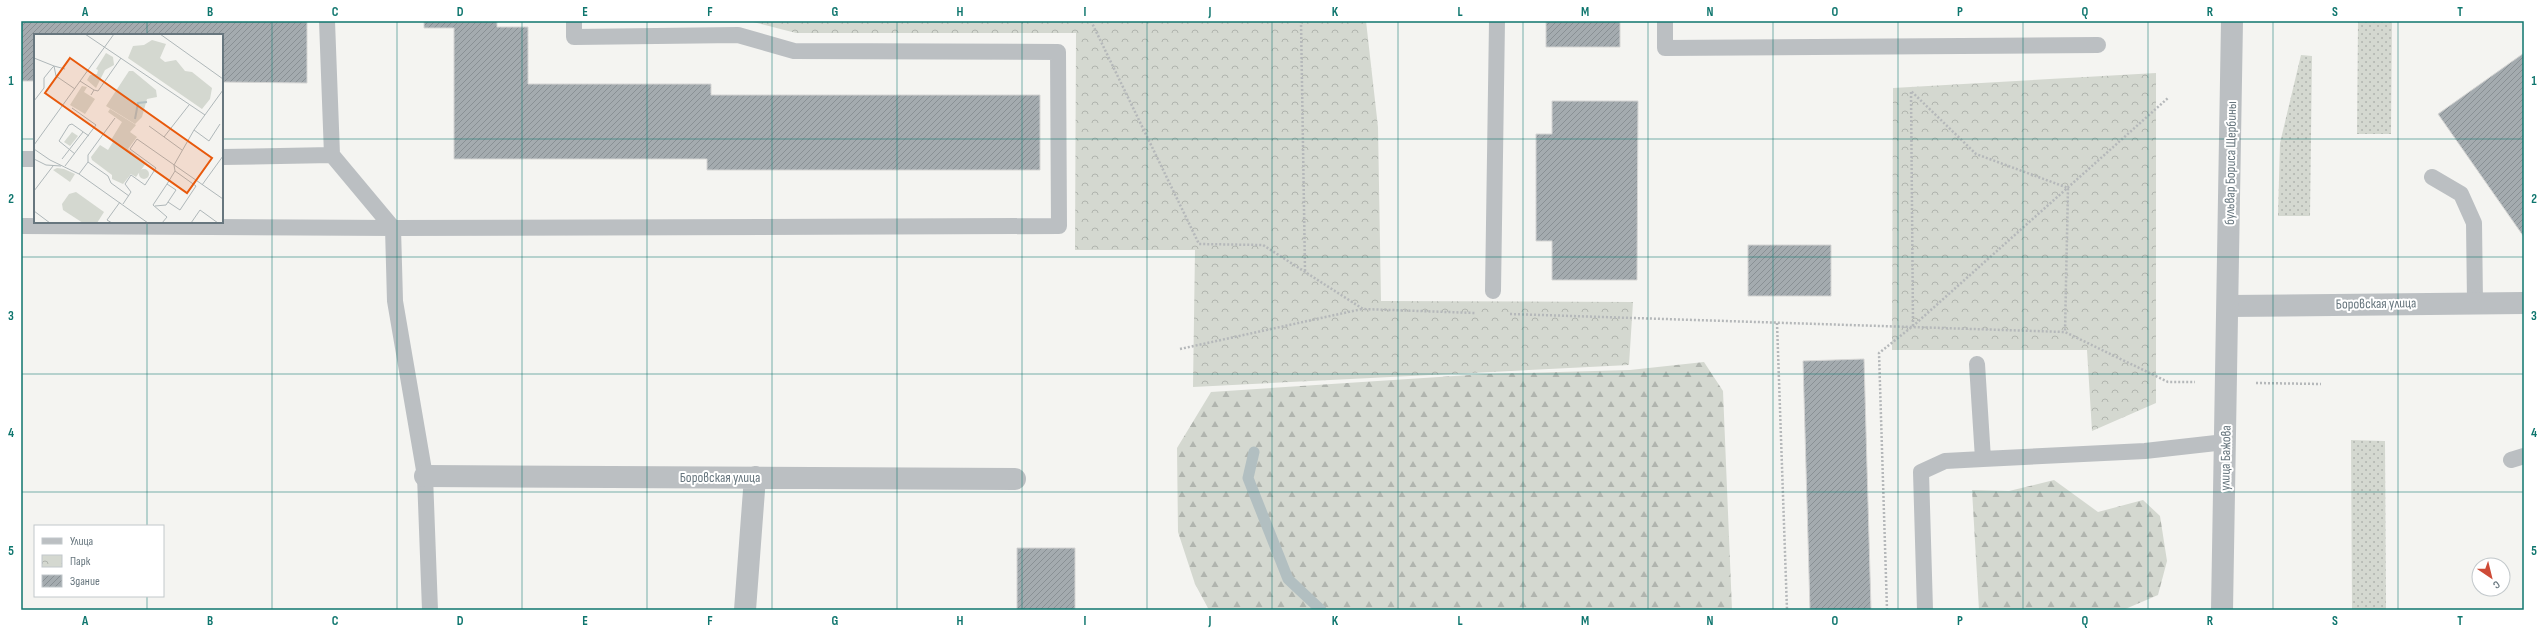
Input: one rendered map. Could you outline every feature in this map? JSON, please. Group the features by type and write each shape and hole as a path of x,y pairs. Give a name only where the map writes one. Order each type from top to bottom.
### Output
{"street":[{"name":"бульвар Бориса Щербины","path":"2228,306 2232,21"},
{"name":"Боровская улица","path":"2228,306 2474,302 2524,303"},
{"name":"улица Бажова","path":"2222,610 2228,306"},
{"name":"Боровская улица","path":"425,476 1015,479"},
{"path":"745,610 755,477"}],"lane":[{"path":"327,21 332,156 393,228 395,301 425,476 430,610"},
{"path":"21,226 393,228 1059,226 1058,52 794,52 738,35 574,37 574,21"},
{"path":"1493,291 1497,21"},
{"path":"1665,21 1665,48 2098,45"},
{"path":"223,157 332,156"},
{"path":"21,159 34,159"},
{"path":"2432,177 2461,194 2474,223 2474,302"},
{"path":"1977,364 1983,459"},
{"path":"1925,610 1921,472 1945,461 2145,451 2225,442"}],"path":[{"path":"1091,21 1199,244 1263,245 1363,309"},
{"path":"1301,21 1305,272"},
{"path":"1913,326 1911,91 1976,154 2068,188"},
{"path":"1887,610 1879,353 1913,326 2168,98"},
{"path":"2065,332 2068,188"},
{"path":"1180,349 1363,309 1482,313"},
{"path":"1506,314 2065,332 2168,382 2322,384"},
{"path":"1777,322 1786,610"}],"green space":[{"path":"749,21 1366,21 1378,127 1381,301 1633,302 1629,365 1193,387 1195,250 1075,250 1076,33 796,33"},
{"path":"2358,21 2392,21 2391,134 2357,134"},
{"path":"2301,55 2312,56 2310,216 2278,216 2280,143"},
{"path":"2156,73 2156,403 2092,431 2087,350 1892,350 1893,88"},
{"path":"1704,362 1723,391 1732,610 1209,610 1195,584 1178,532 1177,448 1211,392 1485,374 1630,370"},
{"path":"2351,440 2385,441 2386,610 2352,610"},
{"path":"2054,480 2098,512 2143,500 2160,516 2167,561 2158,595 2123,610 1979,610 1972,490 2009,491"}],"building":[{"path":"21,21 307,21 307,83 223,82 223,34 34,34 34,81 21,81"},
{"path":"424,21 497,21 497,27 528,27 528,84 711,84 711,95 1040,95 1040,170 707,170 707,159 454,159 454,28 424,28"},
{"path":"1546,21 1620,21 1620,47 1546,47"},
{"path":"2524,53 2524,237 2438,114"},
{"path":"1552,101 1638,101 1637,280 1552,280 1552,241 1536,241 1536,134 1552,134"},
{"path":"1748,245 1831,245 1831,296 1748,296"},
{"path":"1864,359 1871,610 1810,610 1803,361"},
{"path":"1017,548 1075,548 1075,610 1017,610"}],"waterway":[{"path":"1254,452 1248,478 1288,579 1321,610"}]}
